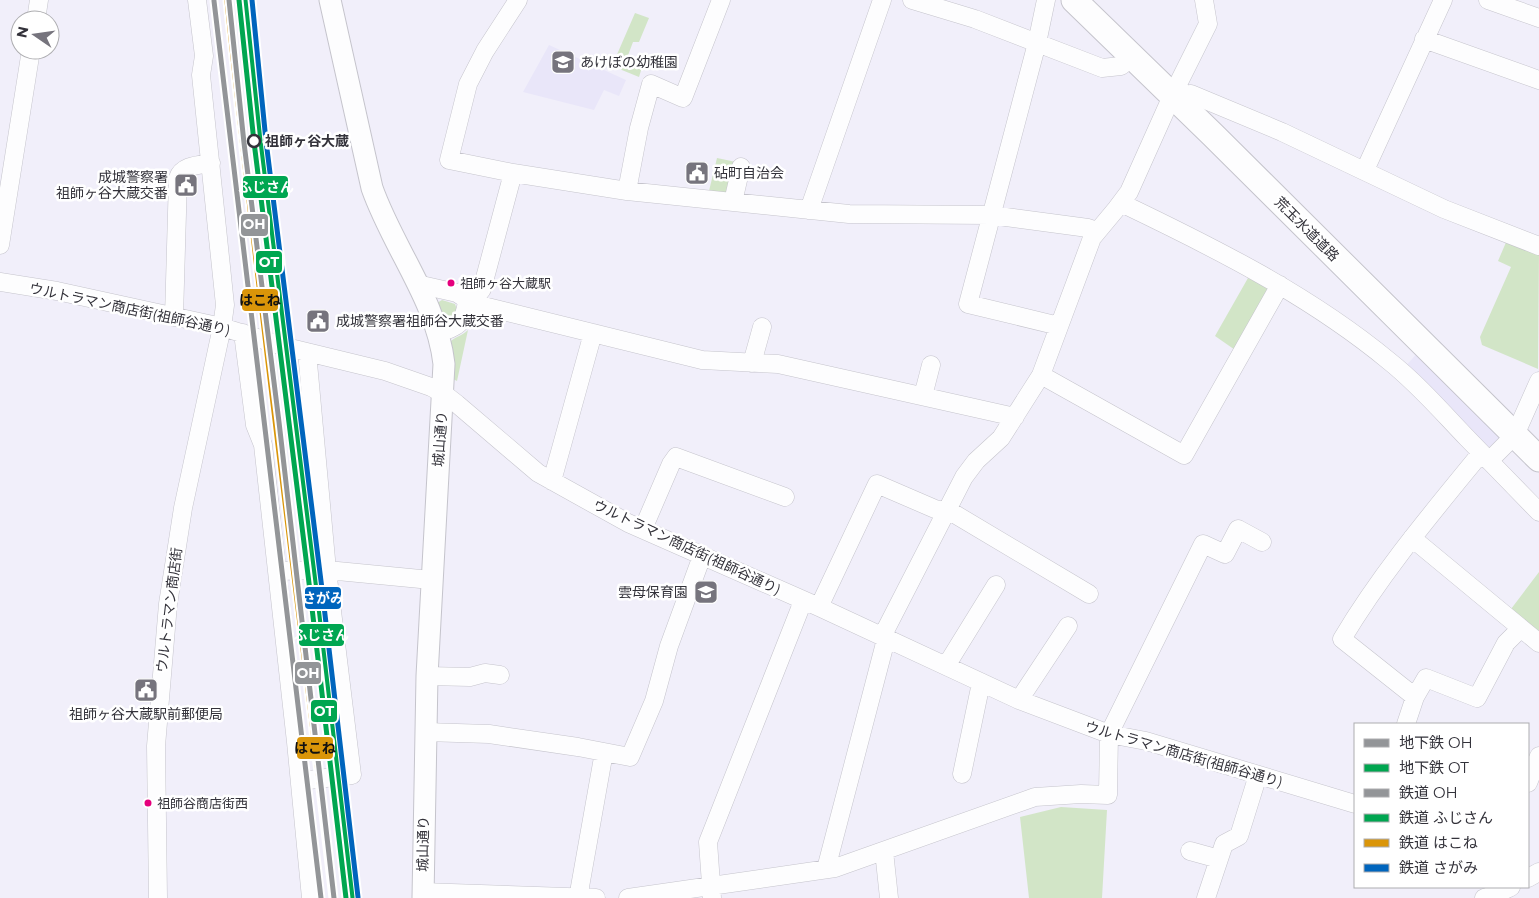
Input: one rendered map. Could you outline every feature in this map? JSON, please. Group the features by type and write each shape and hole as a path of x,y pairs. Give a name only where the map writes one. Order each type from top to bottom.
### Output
{"main road":[{"name":"荒玉水道道路","path":"1074,0 1539,459"}],"street":[{"name":"ウルトラマン商店街","path":"158,898 156,746 168,604 183,508 222,327 225,305 201,75 204,56 197,0"},
{"name":"城山通り","path":"330,0 372,188 438,333 444,364 444,394 426,676 423,895"},
{"path":"518,0 485,51 468,84 449,160 513,173 627,191 849,214 991,215 1088,228 1097,231"},
{"path":"627,191 639,128 651,84 682,98 720,0"},
{"path":"810,210 882,0"},
{"path":"912,0 975,19 1102,68 1121,66 1132,58"},
{"path":"1046,0 968,304 1059,326"},
{"path":"826,869 884,647 886,629 964,477 976,461 1001,438 1041,375 1092,238 1129,192 1172,96 1208,24 1204,0"},
{"path":"1365,170 1443,0"},
{"path":"1488,0 1539,18"},
{"path":"1424,39 1539,80"},
{"path":"0,245 29,60"},
{"path":"1172,96 1191,94 1282,132 1444,209 1539,246"},
{"path":"174,317 178,178 179,174 186,168 211,163"},
{"path":"733,202 741,168"},
{"path":"438,333 459,325 463,320 467,302 482,289 513,173"},
{"path":"1121,203 1200,242 1280,286 1352,333 1389,361 1426,394 1539,512"},
{"name":"ウルトラマン商店街(祖師谷通り)","path":"0,282 57,291 222,327 307,352 385,371 431,387 444,394 538,473 552,482 643,529 819,607 981,683 1019,700 1109,734 1146,741 1354,804"},
{"path":"417,284 458,293 467,302 702,360 778,364 1016,417"},
{"path":"1041,375 1184,455 1280,286"},
{"path":"752,363 762,327"},
{"path":"243,333 255,425 263,444 311,898"},
{"path":"552,482 593,333"},
{"path":"300,781 352,775 327,570 307,352"},
{"path":"923,396 931,364"},
{"path":"1415,697 1342,639 1363,605 1412,538 1485,457 1515,435 1539,380"},
{"path":"643,529 671,464 676,457 785,497"},
{"path":"819,607 877,484 935,509 953,513 1089,594"},
{"path":"628,898 712,891 835,868 1035,797 1081,794 1108,795 1109,734 1203,544 1225,554 1238,529 1262,542"},
{"path":"1412,538 1539,643"},
{"path":"425,732 489,734 630,757 654,701 669,646 702,556"},
{"path":"277,571 327,570 431,580"},
{"path":"946,666 996,584"},
{"path":"712,891 708,842 803,600"},
{"path":"1019,700 1068,626"},
{"path":"1406,723 1415,697 1426,678 1477,698 1506,643 1521,628"},
{"path":"426,676 470,677 485,673 500,675"},
{"path":"962,774 981,683"},
{"path":"578,898 604,752"},
{"path":"1529,780 1539,756"},
{"path":"1206,898 1224,844 1239,836 1258,775"},
{"path":"884,851 889,898"},
{"path":"1190,851 1219,858"},
{"path":"1484,898 1508,888"},
{"path":"423,895 596,898"}],"shaded area":[{"name":"あけぼの幼稚園","path":"549,45 626,80 619,96 604,90 594,110 523,92"},
{"path":"1421,349 1509,434 1486,449 1403,369"}],"green space":[{"path":"635,13 649,18 639,42 633,42 627,58 643,64 639,77 612,66"},
{"path":"717,158 736,162 729,194 708,195"},
{"path":"1507,240 1539,251 1538,369 1482,345 1480,337 1511,267 1498,261"},
{"path":"1248,278 1273,290 1238,352 1215,336"},
{"path":"442,300 455,304 457,310 453,318 447,319 443,317 437,303"},
{"path":"468,330 457,381 453,379 449,343"},
{"path":"1539,572 1539,633 1511,609"},
{"path":"1061,807 1107,810 1102,898 1029,898 1020,817"}],"metro line":[{"name":"OH","path":"229,0 244,143 279,422 334,898"},
{"name":"OT","path":"239,0 254,142 346,898"}],"rail line":[{"name":"ふじさん","path":"245,0 260,141 352,897"},
{"name":"さがみ","path":"252,0 266,141 358,897"},
{"name":"OH","path":"214,1 321,898"},
{"name":"はこね","path":"227,1 265,338 333,898"}],"place":[{"name":"あけぼの幼稚園","path":"563,62"},
{"name":"祖師ヶ谷大蔵","path":"254,141"},
{"name":"砧町自治会","path":"697,173"},
{"name":"成城警察署 祖師ヶ谷大蔵交番","path":"186,185"},
{"name":"祖師ヶ谷大蔵駅","path":"451,283"},
{"name":"成城警察署祖師谷大蔵交番","path":"318,321"},
{"name":"雲母保育園","path":"706,592"},
{"name":"祖師ヶ谷大蔵駅前郵便局","path":"146,690"},
{"name":"祖師谷商店街西","path":"148,803"}]}
